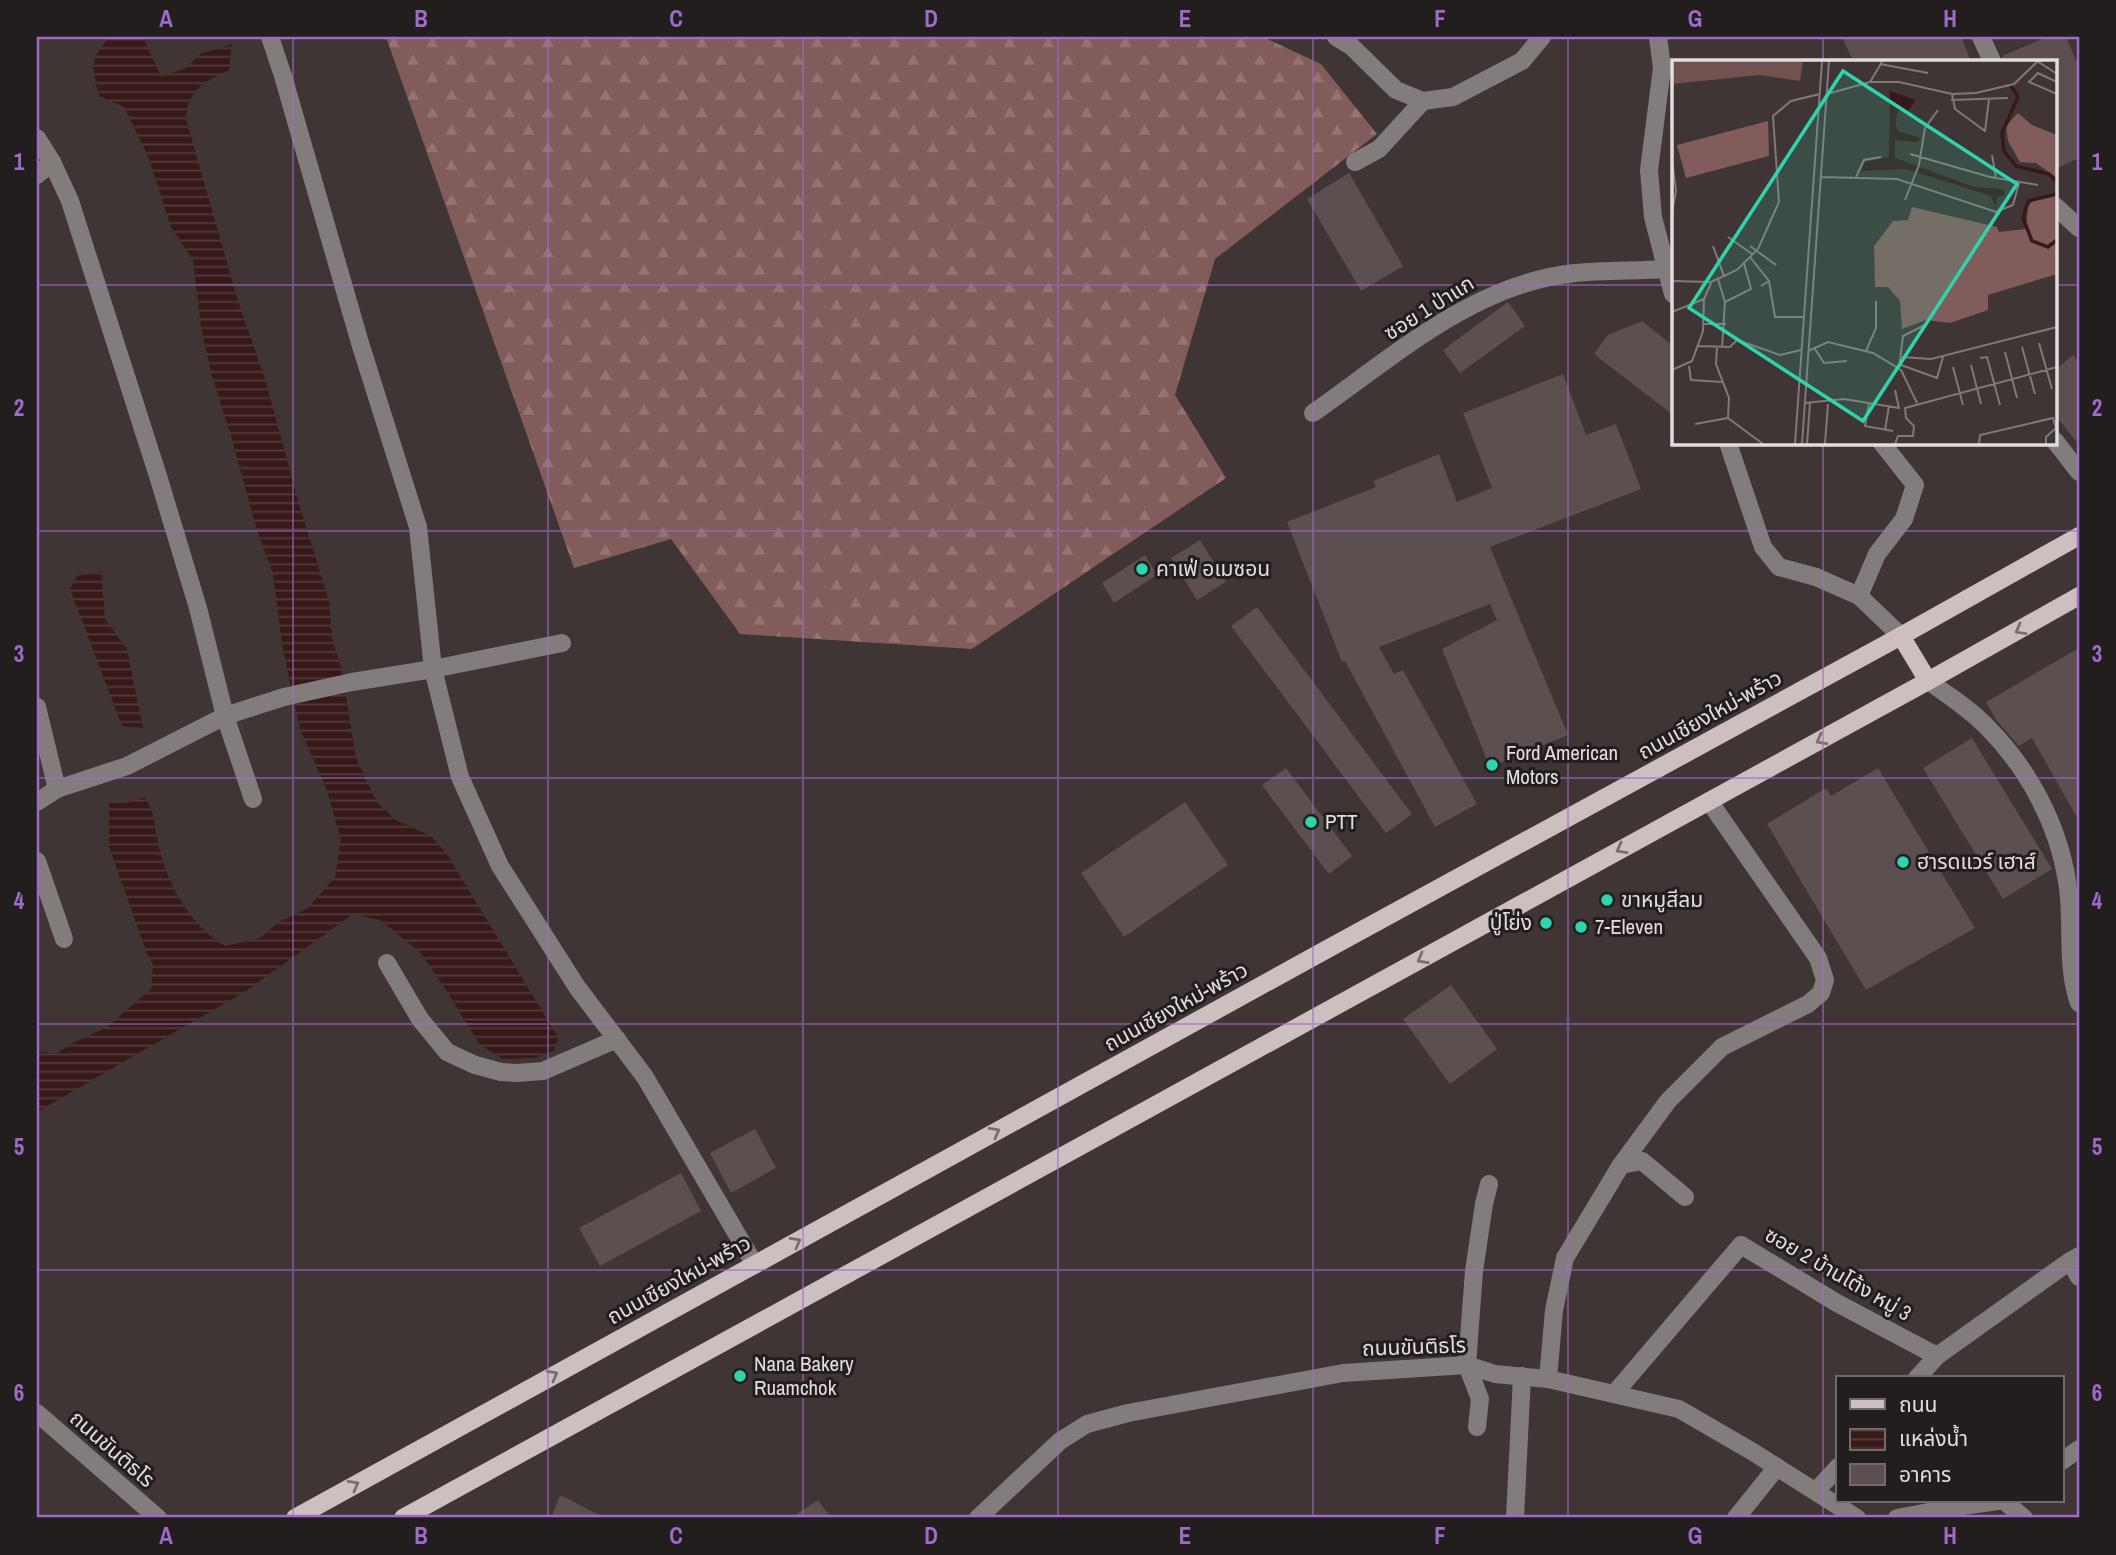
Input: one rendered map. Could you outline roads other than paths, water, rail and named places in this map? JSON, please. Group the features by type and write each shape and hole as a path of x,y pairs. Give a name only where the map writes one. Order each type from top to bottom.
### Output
{"main road":[{"name":"ถนนเชียงใหม่-พร้าว","path":"295,1518 2079,536"},
{"path":"403,1518 2079,596"},
{"path":"1901,636 1928,681"}],"street":[{"path":"270,37 360,343 418,527 433,669 460,777 500,866 577,987 645,1077 755,1265"},
{"path":"1336,37 1351,46 1396,90 1423,101 1453,97 1522,61 1542,37"},
{"path":"1658,37 1662,68 1649,170 1653,217 1672,290"},
{"path":"1981,37 1992,60"},
{"path":"1355,162 1379,149 1423,101"},
{"path":"1654,130 1672,124"},
{"path":"37,138 52,162 70,201 158,476 198,608 225,716 253,799"},
{"path":"37,175 52,162"},
{"path":"2056,207 2079,228"},
{"name":"ซอย 1 ป่าแก","path":"1313,413 1447,319 1482,300 1525,284 1574,273 1667,270"},
{"path":"2056,442 2079,472"},
{"path":"1728,444 1763,547 1779,567 1816,577 1859,596 1901,636"},
{"path":"1859,596 1877,554 1904,519 1915,485 1883,444"},
{"path":"37,803 57,789 127,766 225,716 284,697 562,643"},
{"path":"1928,681 1986,726 2016,760 2039,797 2056,841 2067,881 2071,957 2079,1003"},
{"path":"37,707 57,789"},
{"path":"1548,1379 1554,1310 1565,1258 1621,1165 1668,1101 1722,1047 1808,1004 1821,993 1825,980 1818,958 1709,801"},
{"path":"37,861 64,939"},
{"path":"387,963 421,1019 447,1052 475,1065 509,1072 543,1071 617,1040"},
{"path":"1621,1165 1642,1161 1685,1197"},
{"path":"1477,1427 1480,1399 1467,1365 1475,1271 1489,1184"},
{"name":"ซอย 2 บ้านโต้ง หมู่ 3","path":"1614,1394 1741,1245 1837,1303 1937,1356"},
{"path":"1919,1376 1937,1356 2074,1258 2079,1277"},
{"name":"ถนนขันติธโร","path":"978,1518 1060,1441 1087,1424 1128,1413 1343,1373 1467,1365 1495,1374 1548,1379 1679,1409 1857,1518"},
{"path":"1516,1518 1522,1376"},
{"name":"ถนนขันติธโร","path":"37,1413 158,1518"},
{"path":"2064,1460 2079,1449"},
{"path":"1736,1518 1777,1467"},
{"path":"1816,1492 1836,1469"},
{"path":"1898,1518 1991,1502"},
{"path":"2005,1502 2024,1518"}],"water":[{"path":"111,37 143,37 161,77 186,68 200,54 232,44 229,70 212,78 194,93 186,119 329,601 332,638 341,667 356,758 377,803 396,820 431,836 448,856 558,1037 554,1051 535,1058 503,1059 480,1045 420,952 380,920 353,914 246,991 37,1112 37,1051 56,1054 107,1027 151,989 153,964 109,847 109,803 126,803 145,797 153,815 167,873 181,902 201,927 225,946 260,938 279,922 308,908 335,877 341,840 327,791 300,729 282,645 273,574 256,527 212,376 201,327 193,260 171,227 148,156 124,107 99,96 94,64 99,50"},
{"path":"101,571 105,619 127,649 143,728 122,726 70,589 77,576"}],"place":[{"name":"คาเฟ่ อเมซอน","path":"1142,569"},
{"name":"Ford American Motors","path":"1492,765"},
{"name":"PTT","path":"1311,822"},
{"name":"ฮารดแวร์ เฮาส์","path":"1903,862"},
{"name":"ขาหมูสีลม","path":"1607,900"},
{"name":"ปู่โย่ง","path":"1546,923"},
{"name":"7-Eleven","path":"1581,927"},
{"name":"Nana Bakery Ruamchok","path":"740,1376"}]}
